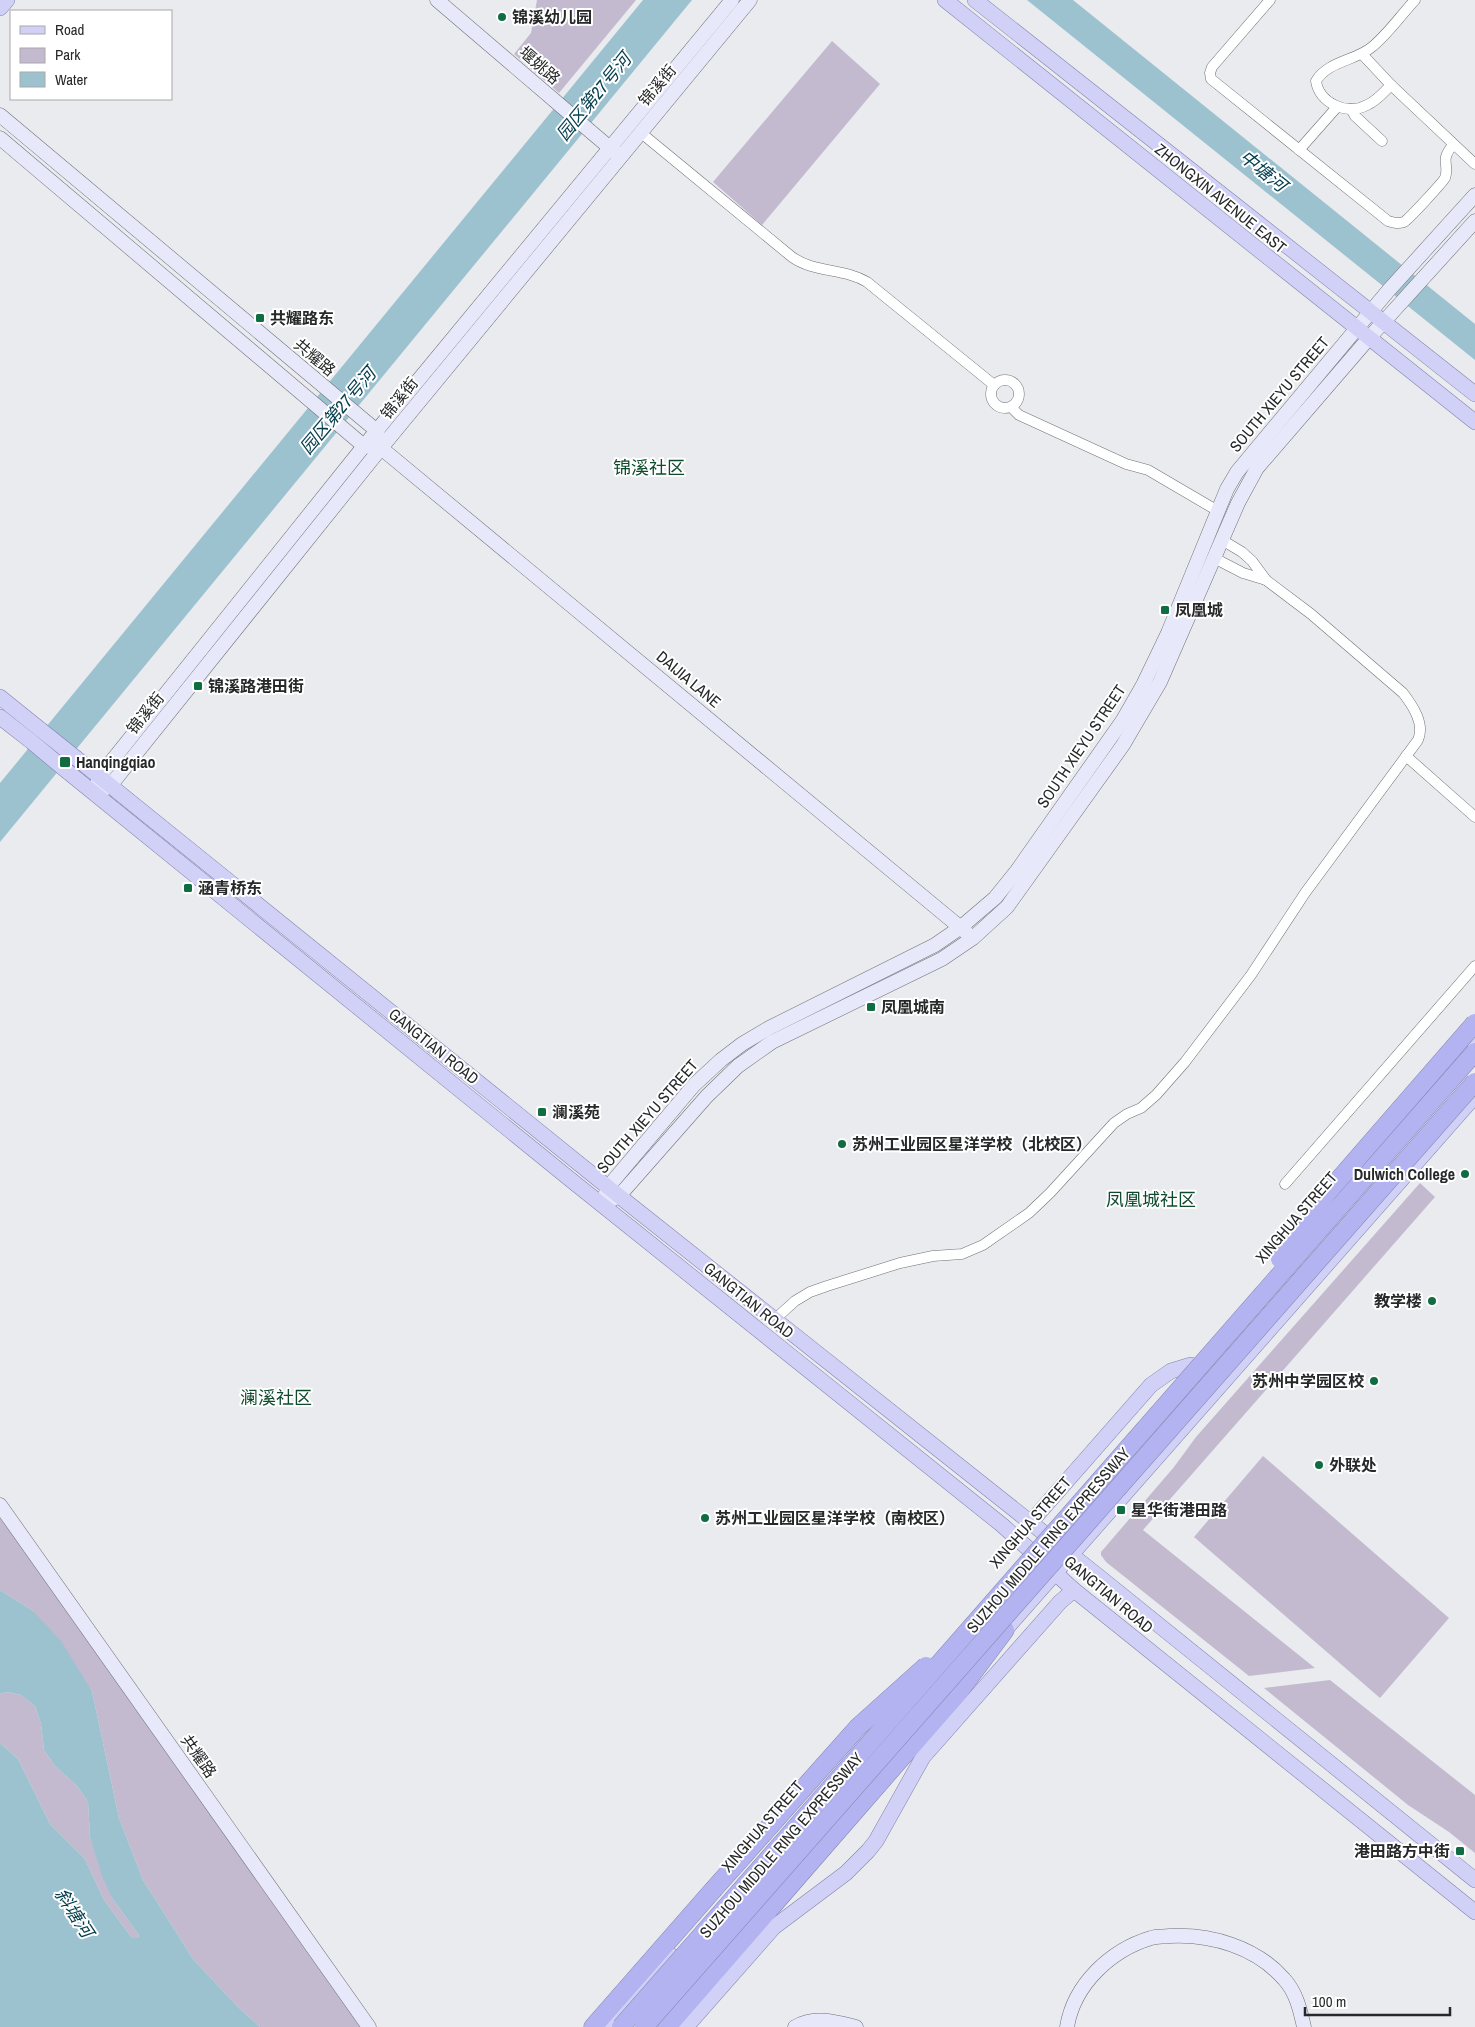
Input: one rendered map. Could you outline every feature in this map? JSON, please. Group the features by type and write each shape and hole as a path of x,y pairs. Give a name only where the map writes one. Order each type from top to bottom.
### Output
{"highway":[{"path":"1222,1339 1328,1192 1475,1022"},
{"name":"SUZHOU MIDDLE RING EXPRESSWAY","path":"621,2027 1475,1052"},
{"name":"SUZHOU MIDDLE RING EXPRESSWAY","path":"644,2027 1475,1082"},
{"path":"593,2027 858,1727 984,1614"},
{"path":"667,2027 957,1694 1005,1630"}],"main road":[{"path":"0,8 7,0"},
{"name":"堰姚路","path":"437,0 615,153"},
{"name":"锦溪街","path":"94,793 381,448 615,153 732,0"},
{"name":"锦溪街","path":"105,781 376,431 615,153 640,132 750,0"},
{"name":"ZHONGXIN AVENUE EAST","path":"945,0 1475,422"},
{"name":"ZHONGXIN AVENUE EAST","path":"975,0 1475,394"},
{"name":"共耀路","path":"0,115 376,431"},
{"path":"0,138 364,446 381,448 376,431"},
{"name":"SOUTH XIEYU STREET","path":"614,1192 694,1085 721,1060 742,1044 778,1024 935,945 961,927 995,898 1016,872 1123,720 1143,685 1168,633 1227,489 1252,453 1370,312 1475,195"},
{"name":"SOUTH XIEYU STREET","path":"614,1192 738,1066 772,1042 942,960 973,938 1007,907 1123,745 1160,682 1238,503 1257,468 1369,338 1475,221"},
{"name":"DAIJIA LANE","path":"381,448 973,938"},
{"name":"GANGTIAN ROAD","path":"0,698 68,772 602,1205 1002,1525 1074,1590 1475,1912"},
{"name":"GANGTIAN ROAD","path":"0,717 76,758 614,1192 1475,1880"},
{"name":"XINGHUA STREET","path":"609,2027 1192,1365 1335,1197 1475,1039"},
{"path":"658,2027 1475,1096"},
{"path":"602,1205 614,1192"},
{"path":"1030,1524 1151,1385 1171,1371 1192,1365"},
{"name":"共耀路","path":"0,1506 369,2027"},
{"path":"686,2027 774,1926 858,1861 876,1841 923,1757 1060,1602 1074,1590"},
{"path":"1067,2027 1072,2006 1079,1994 1096,1971 1120,1951 1152,1937 1180,1936 1208,1938 1244,1949 1271,1966 1284,1979 1294,1994 1304,2027"},
{"path":"795,2027 814,2021 828,2020 856,2027"}],"street":[{"path":"1270,0 1212,67 1211,79 1388,221 1404,222 1445,178 1446,154 1454,145"},
{"path":"1391,85 1366,106 1351,109 1336,107 1321,96 1317,90 1316,81 1320,74 1330,67 1362,54 1373,46 1414,0"},
{"path":"1362,54 1391,85 1475,164"},
{"path":"1299,150 1336,107"},
{"path":"1351,109 1355,116 1382,141"},
{"path":"640,132 792,257 802,264 854,276 867,282 994,385"},
{"path":"1004,380 1016,384 1019,397 1011,407 1002,408 995,403 991,395 994,385 1004,380"},
{"path":"1011,407 1019,415 1108,456 1126,464 1148,470 1218,512"},
{"path":"774,1320 795,1301 810,1292 826,1286 934,1256 962,1254 984,1245 1029,1213 1050,1193 1114,1123 1141,1108 1156,1095 1185,1062 1251,976 1305,893 1418,740 1421,726 1410,702 1403,694 1311,614 1266,580 1252,561 1242,552 1222,540"},
{"path":"1214,558 1243,574 1266,580"},
{"path":"1406,756 1475,817"},
{"path":"1285,1184 1475,966"}],"green space":[{"path":"537,0 636,0 559,93 514,54 531,33"},
{"path":"832,41 880,84 762,225 713,182"},
{"path":"1420,1183 1435,1197 1143,1530 1315,1668 1249,1676 1106,1562 1101,1552 1174,1467 1196,1437"},
{"path":"1263,1456 1449,1618 1380,1698 1194,1537"},
{"path":"0,1506 360,2027 260,2027 237,2006 193,1959 143,1880 119,1818 92,1691 33,1611 0,1590"},
{"path":"1330,1680 1475,1795 1475,1853 1449,1832 1408,1805 1264,1688"},
{"path":"7,1692 21,1695 35,1706 41,1724 44,1750 55,1766 77,1786 88,1802 90,1837 112,1898 139,1935 138,1938 132,1938 104,1900 85,1859 50,1824 18,1759 0,1743 0,1694"}],"water":[{"name":"园区第27号河","path":"643,0 692,0 0,842 0,783"},
{"name":"中塘河","path":"1027,0 1073,0 1475,324 1475,360"},
{"name":"斜塘河","path":"0,1590 33,1611 61,1641 92,1691 119,1818 143,1880 193,1959 237,2006 260,2027 0,2027 0,1743 18,1759 50,1824 85,1859 104,1900 132,1938 138,1938 139,1935 112,1898 102,1876 90,1837 88,1802 77,1786 55,1766 44,1750 41,1724 35,1706 21,1695 7,1692 0,1694"}],"place":[{"name":"锦溪幼儿园","path":"502,17"},
{"name":"共耀路东","path":"260,318"},
{"name":"凤凰城","path":"1165,610"},
{"name":"锦溪路港田街","path":"198,686"},
{"name":"Hanqingqiao","path":"65,762"},
{"name":"涵青桥东","path":"188,888"},
{"name":"凤凰城南","path":"871,1007"},
{"name":"澜溪苑","path":"542,1112"},
{"name":"苏州工业园区星洋学校（北校区）","path":"842,1144"},
{"name":"Dulwich College","path":"1465,1174"},
{"name":"教学楼","path":"1432,1301"},
{"name":"苏州中学园区校","path":"1374,1381"},
{"name":"外联处","path":"1319,1465"},
{"name":"星华街港田路","path":"1121,1510"},
{"name":"苏州工业园区星洋学校（南校区）","path":"705,1518"},
{"name":"港田路方中街","path":"1460,1851"}],"district":[{"name":"锦溪社区","path":"649,468"},
{"name":"凤凰城社区","path":"1151,1200"},
{"name":"澜溪社区","path":"276,1398"}]}
